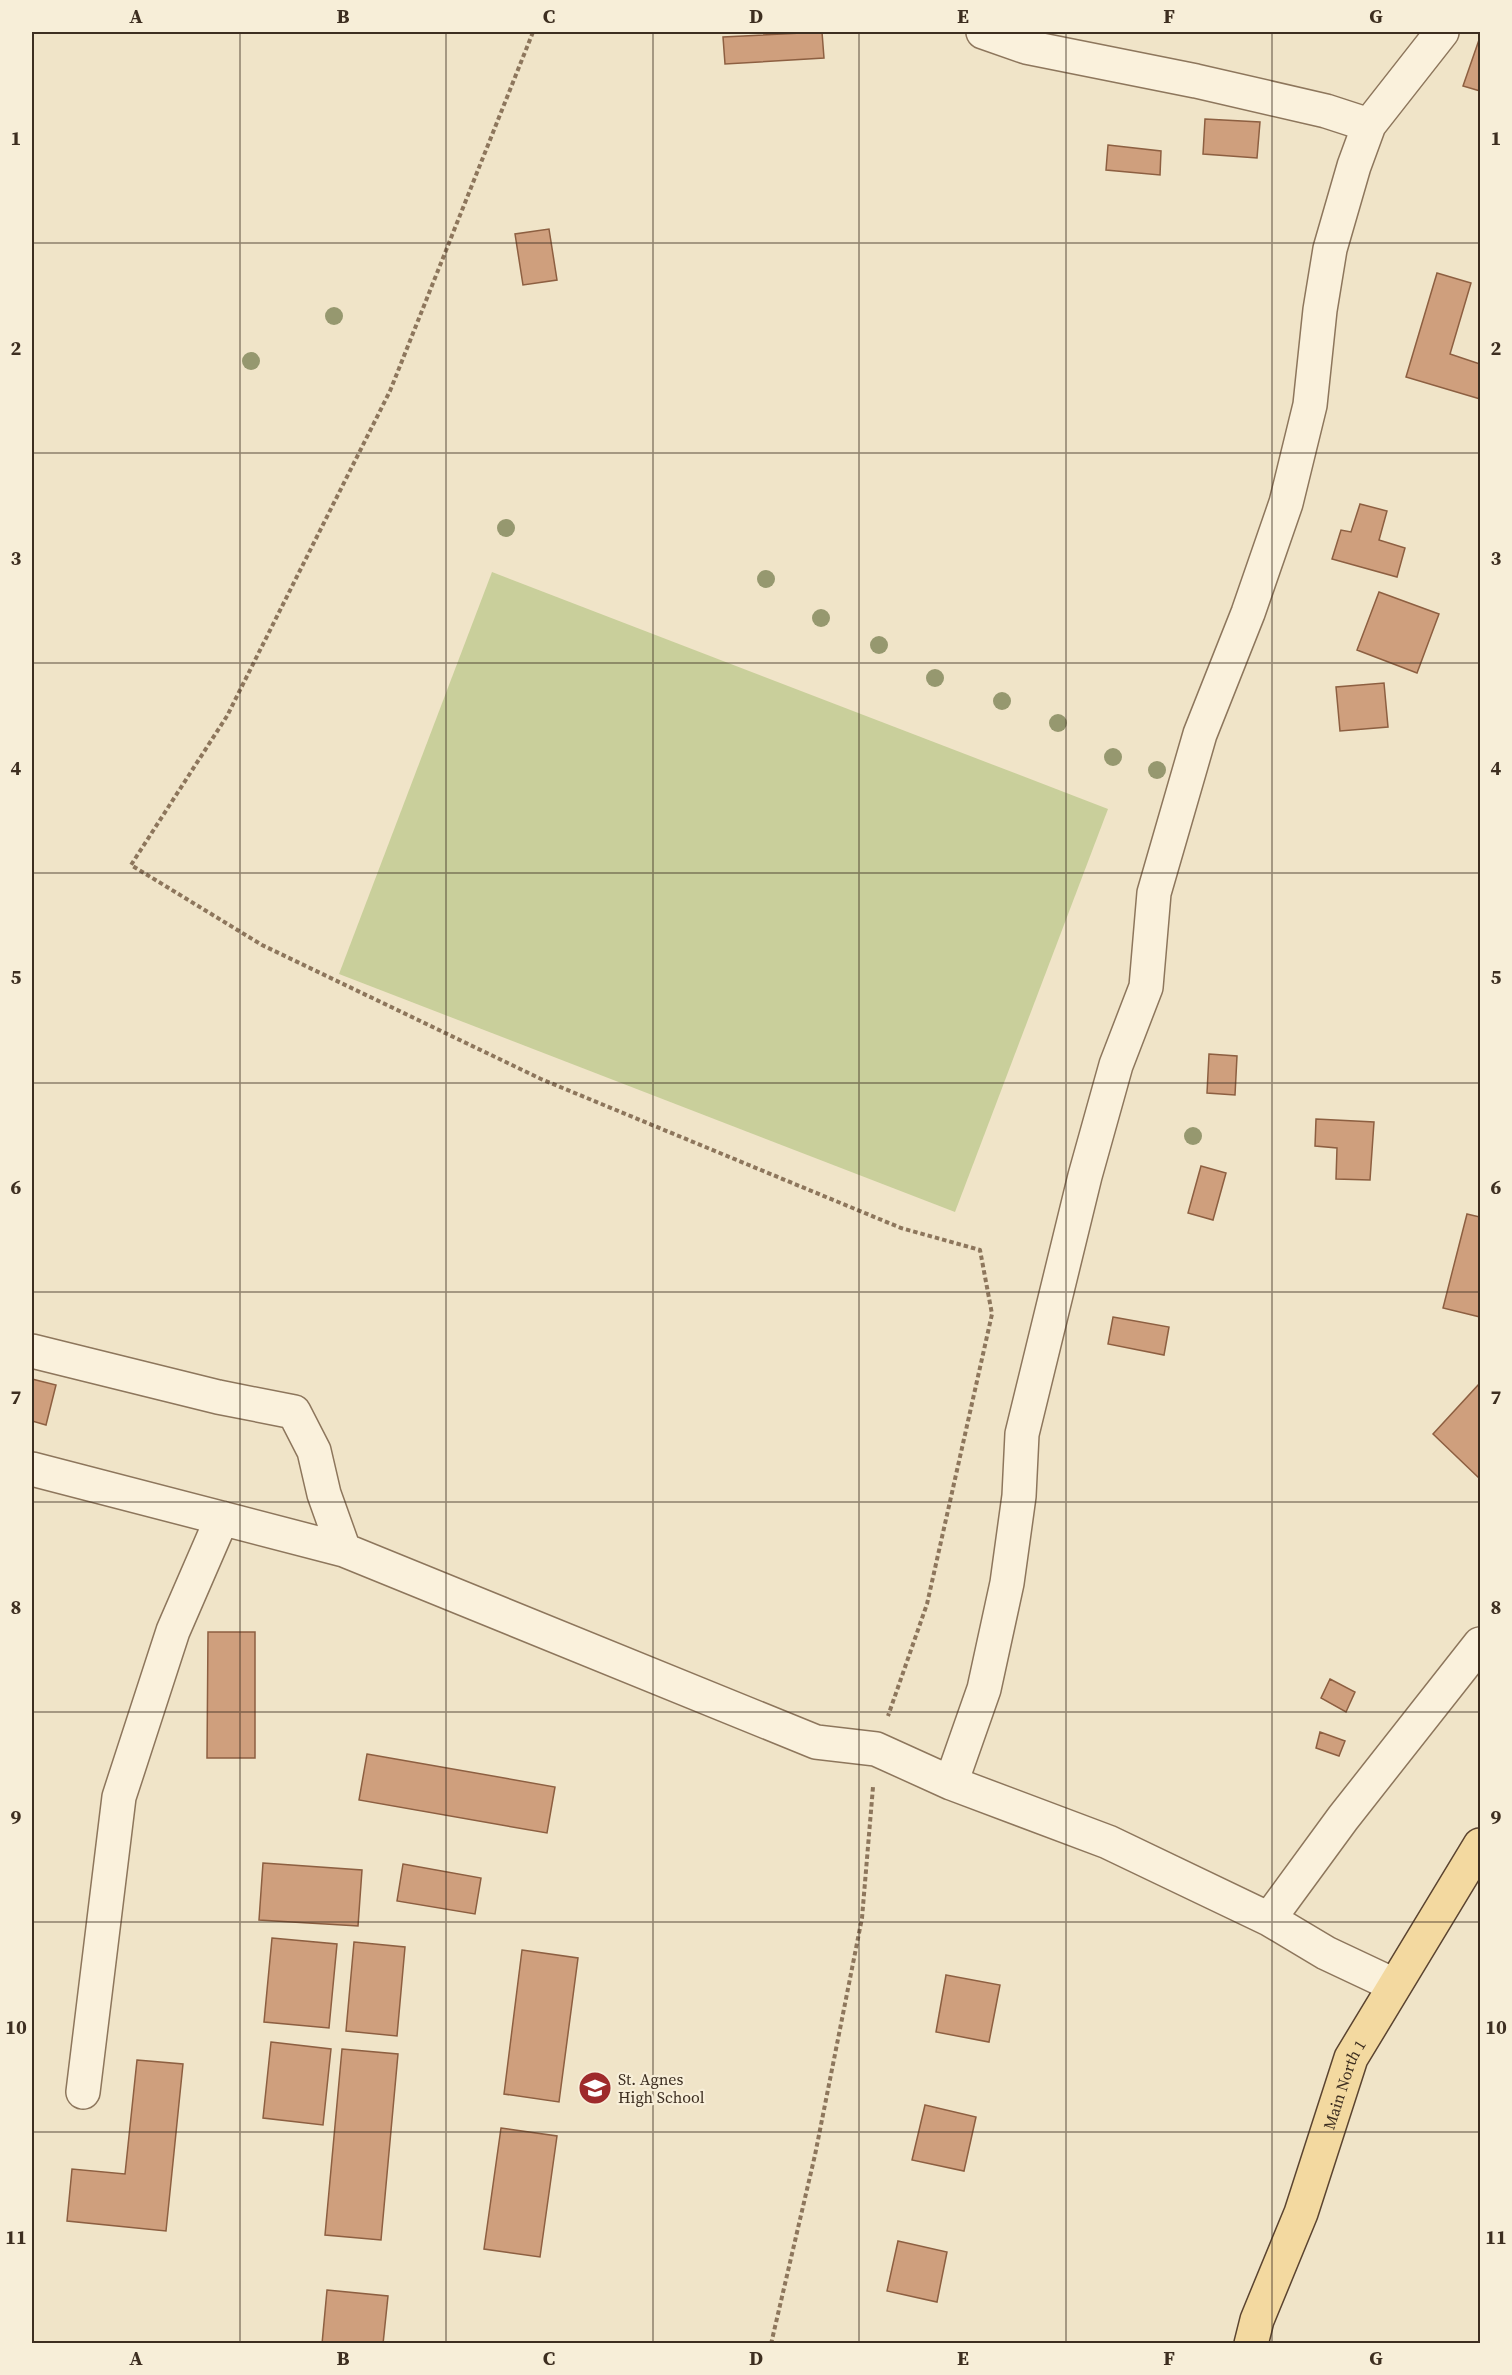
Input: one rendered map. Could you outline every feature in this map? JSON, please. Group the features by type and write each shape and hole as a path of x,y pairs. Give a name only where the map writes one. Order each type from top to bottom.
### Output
{"main road":[{"name":"Main North 1","path":"1251,2343 1257,2320 1301,2213 1351,2058 1480,1845"}],"street":[{"path":"983,32 1026,47 1293,103 1369,125"},
{"path":"951,1783 984,1689 1004,1595 1019,1496 1022,1434 1027,1412 1085,1176 1116,1065 1146,987 1154,893 1200,734 1248,613 1286,503 1310,405 1320,310 1330,249 1354,166 1369,125 1442,32"},
{"path":"32,1351 218,1397 294,1412 314,1451 324,1494 344,1550"},
{"path":"32,1469 344,1550 816,1742 876,1749 951,1783 1108,1842 1269,1919 1326,1953 1394,1985"},
{"path":"82,2092 119,1797 173,1631 222,1518"},
{"path":"1269,1919 1343,1818 1480,1644"}],"path":[{"path":"533,32 390,391 227,716 131,865 262,945 541,1079 901,1228 980,1250 992,1314 927,1604 876,1749 862,1918 815,2156 771,2343"}],"green space":[{"path":"492,572 1108,809 955,1212 339,974"}],"building":[{"path":"822,32 824,58 725,64 723,37"},
{"path":"1480,37 1480,91 1463,86"},
{"path":"1205,119 1260,122 1257,158 1203,154"},
{"path":"1108,145 1161,151 1160,175 1106,170"},
{"path":"549,229 557,280 523,285 515,234"},
{"path":"1437,273 1471,283 1450,354 1480,364 1480,399 1406,377"},
{"path":"1360,504 1387,511 1379,540 1405,548 1397,577 1332,559 1341,530 1351,532"},
{"path":"1379,592 1439,614 1417,673 1357,650"},
{"path":"1384,683 1388,727 1340,731 1336,687"},
{"path":"1209,1054 1237,1056 1235,1095 1207,1093"},
{"path":"1316,1119 1374,1122 1370,1180 1336,1179 1337,1148 1315,1146"},
{"path":"1201,1166 1226,1173 1213,1220 1188,1213"},
{"path":"1467,1214 1480,1217 1480,1317 1443,1308"},
{"path":"1113,1317 1169,1327 1164,1355 1108,1344"},
{"path":"32,1379 56,1385 46,1425 32,1421"},
{"path":"1480,1383 1480,1479 1433,1434"},
{"path":"208,1632 255,1632 255,1758 207,1758"},
{"path":"1330,1679 1355,1692 1346,1712 1321,1698"},
{"path":"1320,1732 1345,1741 1339,1756 1316,1748"},
{"path":"367,1754 555,1787 547,1833 359,1800"},
{"path":"263,1863 362,1870 358,1926 259,1920"},
{"path":"403,1864 481,1878 475,1914 397,1901"},
{"path":"272,1938 337,1944 329,2028 264,2022"},
{"path":"354,1942 405,1947 397,2036 346,2031"},
{"path":"522,1950 578,1958 559,2102 504,2094"},
{"path":"946,1975 1000,1985 989,2042 936,2032"},
{"path":"271,2042 331,2049 323,2125 263,2118"},
{"path":"342,2049 398,2054 381,2240 325,2235"},
{"path":"137,2060 183,2064 166,2231 67,2221 72,2169 125,2174"},
{"path":"925,2105 976,2117 964,2171 912,2160"},
{"path":"501,2128 557,2136 540,2257 484,2249"},
{"path":"898,2241 947,2252 937,2302 887,2291"},
{"path":"327,2290 388,2296 383,2344 322,2344"}],"place":[{"name":"St. Agnes High School","path":"595,2088"}]}
